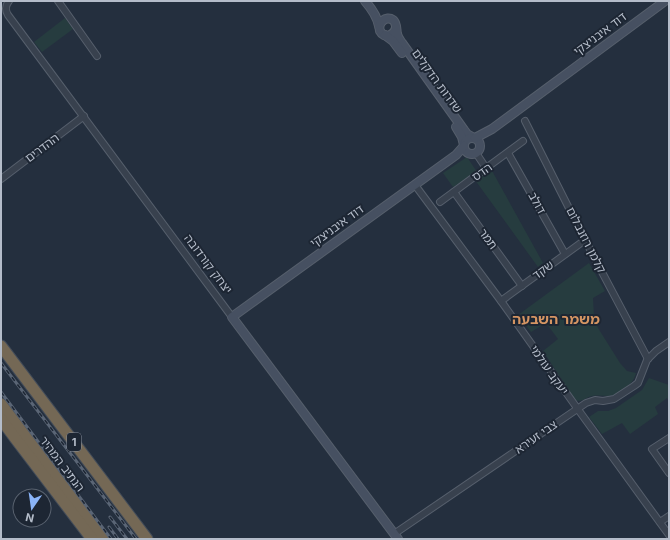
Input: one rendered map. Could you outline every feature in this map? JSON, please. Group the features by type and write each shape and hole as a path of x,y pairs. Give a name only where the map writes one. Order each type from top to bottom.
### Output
{"highway":[{"name":"1","path":"1,346 147,539"},
{"name":"הנתיב המהיר","path":"1,404 103,539"},
{"path":"1,420 92,539"}],"street":[{"name":"יצחק קורדובה","path":"9,1 6,4 6,12 8,15 396,536"},
{"path":"58,1 97,56"},
{"path":"366,1 375,13 380,32 387,36 392,34 396,31 396,23 381,13 372,1"},
{"name":"דוד איבניצקי","path":"474,138 492,129 665,1"},
{"path":"379,26 382,21 389,19"},
{"name":"שדרות הדקלים","path":"396,28 402,43 467,134 474,138"},
{"name":"שדרות הדקלים","path":"385,35 393,41 406,58 462,137 464,146"},
{"name":"ההדרים","path":"1,179 84,116"},
{"name":"קלמן רוזנבלום","path":"525,121 585,240 648,359"},
{"name":"דוד איבניצקי","path":"475,151 492,129"},
{"path":"474,138 480,142 475,151 465,150 464,146 467,139 474,138"},
{"name":"הדס","path":"440,202 523,141"},
{"name":"דוד איבניצקי","path":"232,317 456,155 464,146"},
{"path":"456,155 475,151"},
{"path":"475,151 486,168"},
{"name":"דולב","path":"508,153 565,254"},
{"name":"יעקב עולמי","path":"415,185 501,301 669,535"},
{"name":"תמר","path":"454,192 522,286"},
{"name":"שקד","path":"501,301 585,240"},
{"name":"צבי זעירא","path":"396,536 577,408 595,400 614,400 634,386 638,383 645,363 648,359 669,342"},
{"path":"669,438 652,449 669,473"},
{"path":"660,522 669,516"}],"green space":[{"path":"65,18 73,29 42,52 34,42"},
{"path":"467,157 477,172 453,187 443,173"},
{"path":"491,169 543,263 538,267 475,180"},
{"path":"589,263 605,291 593,298 594,317 598,328 620,363 627,371 636,373 630,384 623,390 611,396 592,396 577,401 543,351 558,339 546,323 531,332 518,315"},
{"path":"649,378 669,385 669,401 667,398 655,407 658,414 630,434 622,423 602,434 589,417 598,411 608,411 616,408 642,390"}],"railway":[{"path":"1,363 136,539"},
{"path":"1,392 111,539"},
{"path":"110,517 127,539"},
{"path":"109,527 118,539"}],"district":[{"name":"משמר השבעה","path":"556,319"}]}
